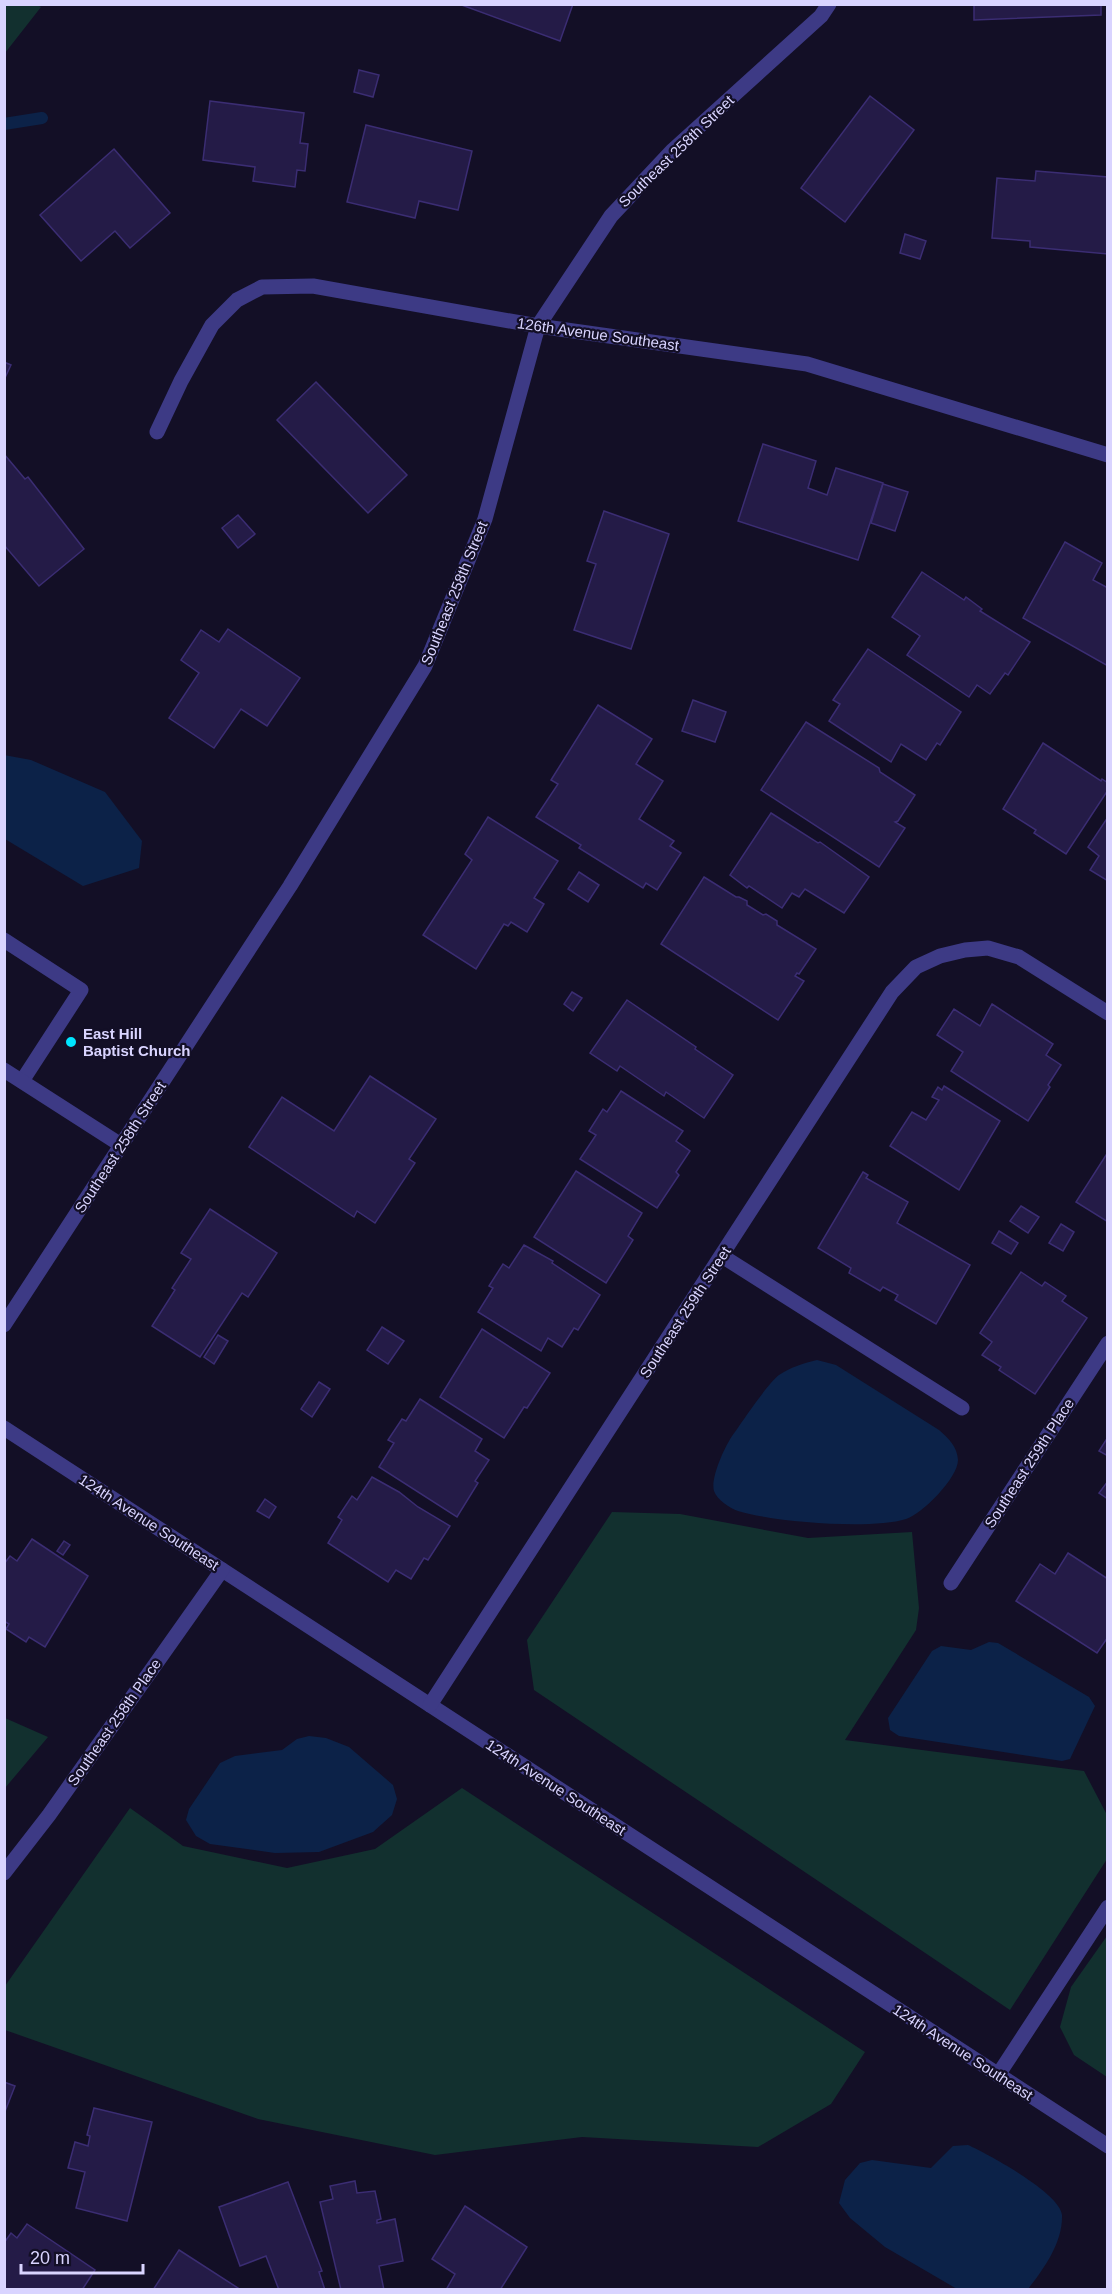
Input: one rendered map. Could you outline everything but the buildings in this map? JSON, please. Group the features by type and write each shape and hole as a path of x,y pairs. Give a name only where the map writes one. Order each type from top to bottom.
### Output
{"street":[{"name":"Southeast 258th Street","path":"4,1325 290,886 425,666 484,519 538,326 611,216 673,150 820,16 829,4"},
{"name":"126th Avenue Southeast","path":"157,432 181,381 212,325 237,300 262,286 313,286 538,326 807,364 1107,455"},
{"path":"4,940 81,990 22,1081"},
{"name":"Southeast 259th Street","path":"430,1705 892,992 916,967 940,956 965,950 988,948 1019,957 1107,1013"},
{"path":"4,1070 121,1145"},
{"path":"722,1256 962,1408"},
{"name":"Southeast 259th Place","path":"951,1583 1107,1343"},
{"name":"124th Avenue Southeast","path":"4,1428 1107,2146"},
{"name":"Southeast 258th Place","path":"4,1873 49,1815 222,1570"},
{"path":"998,2075 1107,1907"}],"green space":[{"path":"5,4 41,7 5,53"},
{"path":"612,1512 680,1514 808,1538 912,1532 919,1608 916,1630 845,1740 1084,1771 1107,1815 1107,1859 1010,2010 534,1690 527,1640"},
{"path":"5,1718 48,1737 5,1788"},
{"path":"462,1788 865,2052 831,2104 758,2147 582,2137 435,2155 258,2119 5,2030 5,1986 130,1808 183,1846 287,1868 375,1849"},
{"path":"1107,1936 1107,2077 1074,2055 1060,2027 1071,1987"}],"water":[{"path":"4,755 31,760 105,792 142,841 139,868 83,886 5,839"},
{"path":"817,1360 836,1365 939,1430 954,1447 958,1460 952,1476 938,1494 913,1516 870,1524 797,1521 738,1511 718,1498 714,1491 714,1478 731,1437 779,1375"},
{"path":"989,1642 998,1643 1089,1697 1095,1706 1070,1759 1062,1761 899,1736 890,1730 888,1718 932,1651 941,1646 971,1650"},
{"path":"309,1736 326,1738 349,1747 393,1785 397,1799 392,1815 373,1832 319,1852 275,1853 210,1844 196,1836 186,1820 189,1809 220,1763 235,1756 282,1750 297,1739"},
{"path":"968,2145 1006,2165 1037,2186 1058,2206 1062,2215 1056,2245 1028,2289 957,2289 885,2247 850,2218 839,2203 845,2180 860,2163 872,2160 931,2168 953,2146"}],"waterway":[{"path":"4,124 42,118"}],"place":[{"name":"East Hill Baptist Church","path":"71,1042"}]}
